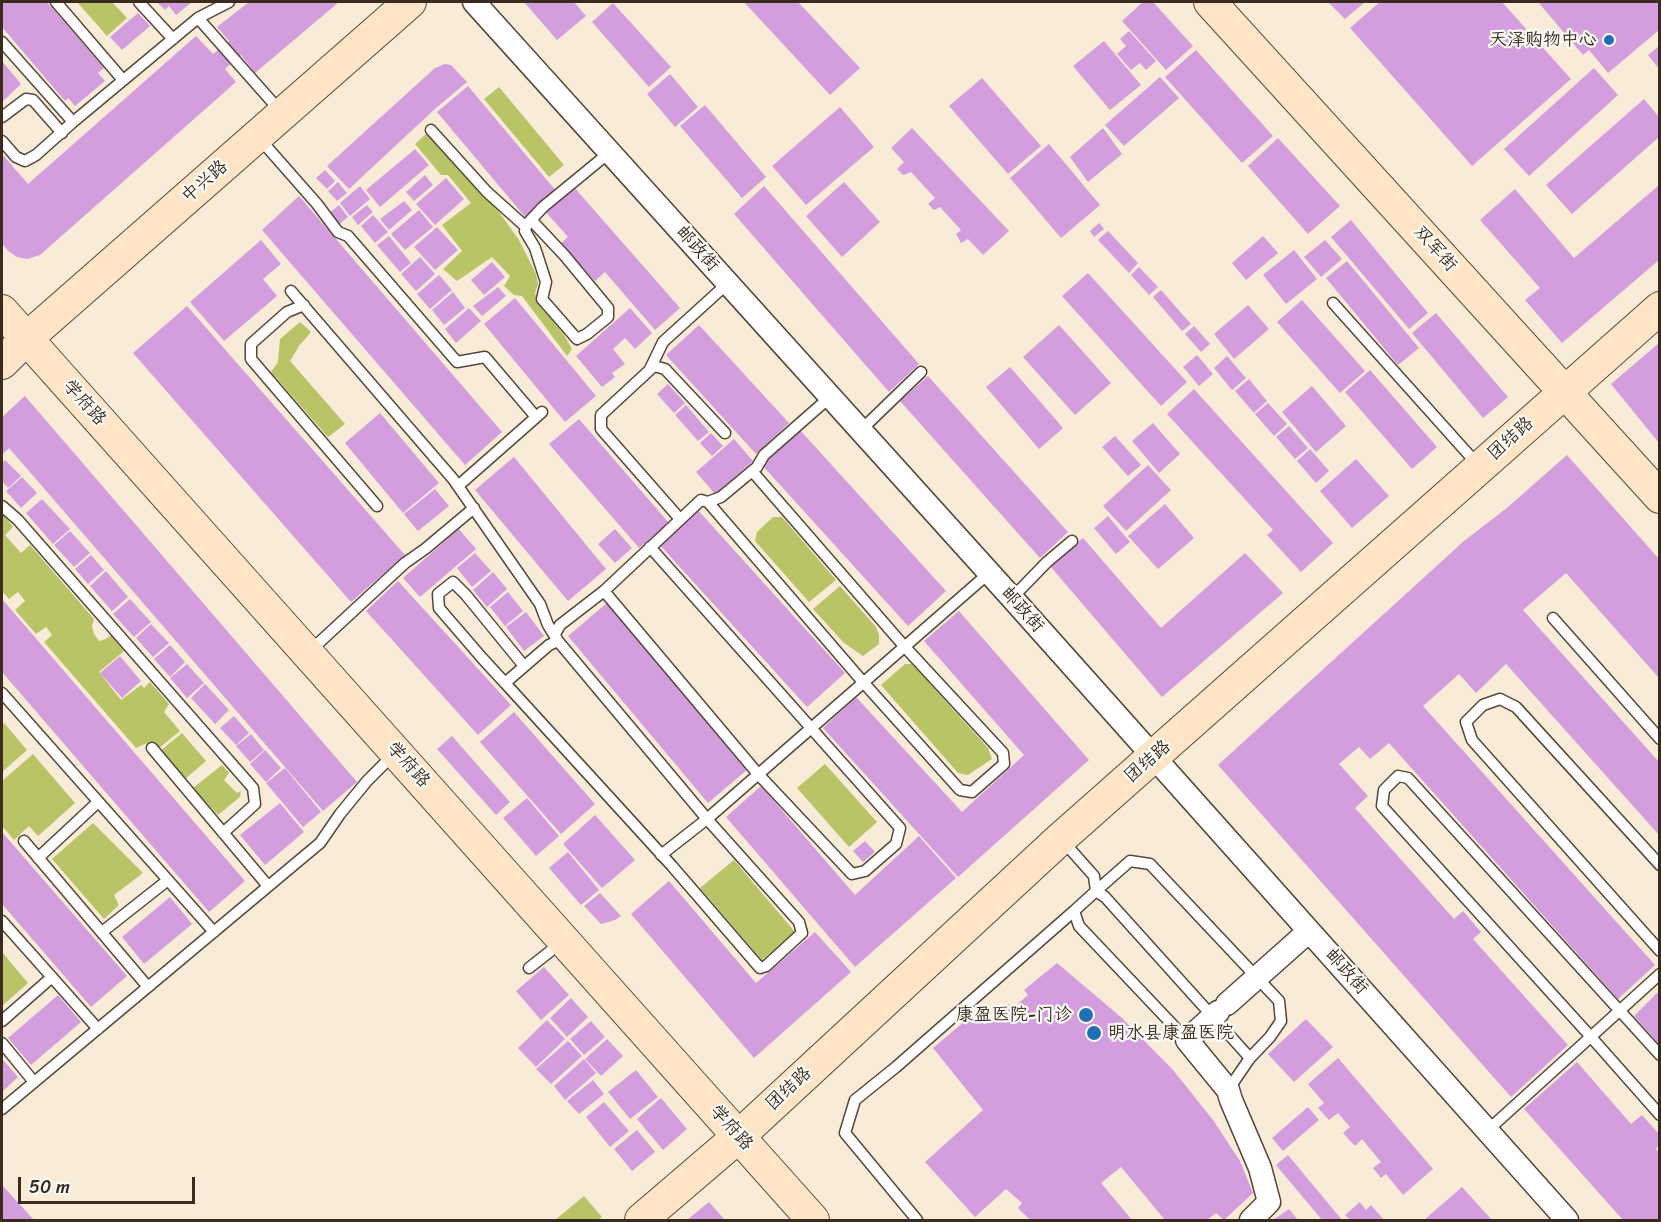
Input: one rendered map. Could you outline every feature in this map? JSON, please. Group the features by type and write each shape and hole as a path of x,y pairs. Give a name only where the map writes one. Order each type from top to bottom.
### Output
{"street":[{"name":"中兴路","path":"2,363 26,339 410,2"},
{"name":"邮政街","path":"474,2 1012,598 1568,1221"},
{"name":"双军街","path":"1210,2 1658,493"},
{"name":"团结路","path":"641,1221 739,1136 1060,839 1659,308"},
{"name":"学府路","path":"2,311 813,1221"},
{"path":"1251,1221 1269,1202 1260,1168 1228,1090 1187,1040 1309,931"}],"lane":[{"path":"56,2 123,80"},
{"path":"139,2 173,39"},
{"path":"2,141 16,157 25,161 36,155 198,18 229,2"},
{"path":"198,18 282,114"},
{"path":"2,42 73,122"},
{"path":"2,117 26,99 33,100 62,133"},
{"path":"431,130 487,192 529,223 534,223 608,308 608,317 577,339 542,299 546,282 535,248 525,231 529,223 543,207 610,152"},
{"path":"257,136 317,204 338,232 348,236 457,362 485,357 539,415 458,486"},
{"path":"650,369 663,342 728,283"},
{"path":"291,291 458,486 540,604 548,625 557,638 707,819 799,922 802,933 766,966 760,968 482,658 439,608 438,594 453,582 524,666"},
{"path":"1333,303 1480,467"},
{"path":"304,305 287,312 251,344 251,359 377,506"},
{"path":"680,519 601,429 601,415 654,366 665,369 725,433"},
{"path":"860,431 921,372"},
{"path":"708,502 722,497 757,466 764,454 830,397"},
{"path":"505,683 557,638 560,625 604,591 701,500 708,502 960,790 972,792 1004,764 1003,753 904,646 752,471"},
{"path":"2,506 18,520 253,788 255,804 223,833"},
{"path":"308,653 405,562 474,508"},
{"path":"1012,598 1047,562 1072,541"},
{"path":"604,591 758,774 852,874 865,871 896,844 900,828 650,547"},
{"path":"661,855 707,819 989,573"},
{"path":"1553,618 1659,740"},
{"path":"2,693 214,932"},
{"path":"1659,864 1516,707 1500,699 1483,705 1466,722 1472,740 1659,951"},
{"path":"152,748 268,886"},
{"path":"2,1109 320,843 360,789 396,752"},
{"path":"1659,1055 1408,778 1398,776 1384,790 1382,806 1659,1115"},
{"path":"38,858 98,802"},
{"path":"1060,839 1094,876 1096,891 1105,897 1219,1011 1250,1058"},
{"path":"24,841 148,987"},
{"path":"917,1221 845,1133 855,1100 896,1067 1130,861 1150,864 1279,1001 1281,1021 1270,1037 1250,1058 1228,1090"},
{"path":"102,932 168,880"},
{"path":"1074,912 1079,926 1187,1040"},
{"path":"2,921 98,1029"},
{"path":"529,968 564,940"},
{"path":"1487,1131 1659,975"},
{"path":"2,1021 52,977"},
{"path":"2,1043 33,1082"}],"green space":[{"path":"77,2 112,2 127,18 107,36"},
{"path":"499,87 564,165 549,177 484,99"},
{"path":"427,133 499,212 519,240 536,274 538,284 535,293 538,303 564,335 572,349 567,356 522,296 514,295 504,286 510,276 492,257 457,281 443,269 462,251 442,225 471,203 448,175 441,175 415,144"},
{"path":"300,322 311,332 290,361 345,424 328,437 271,372 278,362 280,339"},
{"path":"2,513 13,527 5,535 21,553 30,545 94,619 92,626 99,641 111,635 124,651 99,672 121,700 141,685 144,688 150,682 169,704 164,712 180,731 158,749 147,743 136,748 44,642 52,635 46,627 36,634 15,610 25,601 18,592 9,599 2,591"},
{"path":"773,517 782,517 836,580 809,602 755,541 757,532"},
{"path":"840,586 876,627 879,635 879,644 863,656 844,643 813,609"},
{"path":"905,664 912,664 988,748 992,759 968,775 958,773 881,685"},
{"path":"4,723 27,750 2,772 2,725"},
{"path":"182,733 206,761 184,780 160,751"},
{"path":"33,754 75,803 38,836 29,826 14,840 2,826 2,781"},
{"path":"825,764 877,822 849,847 797,788"},
{"path":"222,765 229,773 224,780 237,793 241,791 240,797 218,815 193,788"},
{"path":"93,823 143,873 114,895 119,905 104,919 52,859"},
{"path":"734,860 795,932 762,960 700,888"},
{"path":"2,952 28,983 2,1006"},
{"path":"584,1196 602,1217 598,1220 555,1220"}],"building":[{"path":"2,2 47,2 104,68 98,73 105,81 75,106 68,98 65,101 2,27"},
{"path":"157,2 192,2 176,15 169,6 165,10"},
{"path":"249,2 339,2 255,73 241,55 225,69 236,82 40,255 27,259 17,257 8,251 2,243 2,154 28,184 196,36 213,54 229,41 217,27"},
{"path":"524,2 574,2 586,16 557,40"},
{"path":"744,2 798,2 860,68 830,95"},
{"path":"1143,2 1153,2 1193,46 1166,70 1122,21"},
{"path":"1328,2 1365,2 1345,19"},
{"path":"1380,2 1502,2 1571,79 1472,166 1350,28"},
{"name":"天泽购物中心","path":"1538,2 1659,2 1659,30 1608,73 1589,50 1583,55"},
{"path":"613,3 671,67 649,87 592,22"},
{"path":"138,13 150,26 122,50 110,37"},
{"path":"1129,31 1156,61 1146,70 1140,63 1131,70 1117,54 1126,46 1120,39"},
{"path":"1104,41 1141,85 1110,110 1073,66"},
{"path":"1659,46 1659,69 1648,55"},
{"path":"1196,50 1273,136 1242,163 1165,77"},
{"path":"2,61 21,84 2,102"},
{"path":"445,64 451,65 467,82 349,189 327,166 435,68"},
{"path":"1594,68 1618,95 1529,176 1504,149"},
{"path":"670,74 698,107 675,127 647,94"},
{"path":"1160,77 1179,98 1124,146 1105,125"},
{"path":"982,78 1041,146 1008,174 949,106"},
{"path":"468,86 557,192 526,218 437,112"},
{"path":"1644,99 1659,117 1659,137 1572,214 1546,185"},
{"path":"705,105 766,177 742,198 680,126"},
{"path":"840,107 874,147 806,205 772,166"},
{"path":"912,128 1009,231 983,255 968,239 961,243 956,234 961,230 940,207 934,210 928,204 935,198 911,172 903,175 897,169 904,162 891,148"},
{"path":"1103,128 1122,154 1088,182 1070,157"},
{"path":"1278,138 1340,206 1308,234 1248,166"},
{"path":"1049,144 1100,205 1061,238 1010,178"},
{"path":"415,149 429,165 380,207 366,190"},
{"path":"325,170 335,181 327,189 316,178"},
{"path":"425,175 433,185 414,201 406,192"},
{"path":"446,178 464,199 435,225 416,204"},
{"path":"338,182 347,193 337,201 328,191"},
{"path":"844,182 880,222 842,257 806,216"},
{"path":"1659,185 1659,260 1562,343 1525,300 1540,288 1480,220 1515,189 1574,258"},
{"path":"360,186 370,199 350,216 340,203"},
{"path":"573,186 680,308 655,330 605,272 595,281 561,243 568,237 545,211"},
{"path":"764,186 919,364 889,392 734,214"},
{"path":"299,196 502,432 465,465 262,230"},
{"path":"404,201 412,210 389,230 380,219"},
{"path":"339,205 348,217 338,225 328,214"},
{"path":"367,205 373,212 358,225 352,217"},
{"path":"419,210 433,227 405,250 391,234"},
{"path":"373,215 388,232 375,243 361,226"},
{"path":"1351,220 1428,313 1409,329 1331,237"},
{"path":"1099,223 1104,229 1094,237 1090,231"},
{"path":"437,227 458,250 435,270 414,247"},
{"path":"1108,231 1138,263 1129,273 1098,240"},
{"path":"389,236 411,263 400,272 377,245"},
{"path":"1263,236 1278,253 1246,280 1232,263"},
{"path":"261,240 281,264 263,279 277,296 224,341 190,302"},
{"path":"1325,240 1342,259 1321,277 1304,257"},
{"path":"1294,250 1317,279 1286,304 1263,275"},
{"path":"420,257 435,274 416,291 401,274"},
{"path":"1347,261 1419,348 1398,365 1326,278"},
{"path":"492,262 505,277 484,295 471,280"},
{"path":"1139,267 1158,287 1149,295 1131,275"},
{"path":"1088,273 1187,382 1161,406 1062,296"},
{"path":"439,275 452,290 430,309 417,294"},
{"path":"498,287 506,296 482,316 473,306"},
{"path":"1161,290 1191,324 1182,331 1153,297"},
{"path":"453,292 465,308 444,325 432,310"},
{"path":"515,298 596,396 565,422 484,324"},
{"path":"1302,300 1365,371 1340,393 1277,322"},
{"path":"1248,305 1269,329 1234,359 1214,334"},
{"path":"187,306 405,555 351,602 133,353"},
{"path":"469,308 481,321 456,343 445,329"},
{"path":"630,308 652,333 635,349 625,338 613,349 625,364 612,373 615,377 602,387 576,356"},
{"path":"1436,313 1508,397 1483,418 1412,333"},
{"path":"699,325 789,423 756,454 666,355"},
{"path":"1059,325 1111,383 1075,415 1023,357"},
{"path":"1194,326 1210,344 1201,352 1185,334"},
{"path":"1659,343 1659,443 1611,384"},
{"path":"1197,355 1213,374 1199,386 1183,367"},
{"path":"1227,356 1246,378 1232,390 1214,368"},
{"path":"1010,367 1063,428 1039,449 986,387"},
{"path":"1370,370 1437,447 1412,469 1345,392"},
{"path":"928,376 1068,532 1040,558 900,401"},
{"path":"1249,379 1267,401 1254,413 1235,391"},
{"path":"668,384 685,403 674,413 657,394"},
{"path":"1312,386 1346,426 1316,452 1282,412"},
{"path":"1194,389 1333,543 1301,572 1267,535 1273,530 1167,414"},
{"path":"25,396 357,782 323,811 9,448 2,455 2,417"},
{"path":"1268,403 1287,424 1274,436 1255,414"},
{"path":"686,405 709,432 698,441 675,415"},
{"path":"380,413 439,483 403,513 345,443"},
{"path":"579,419 669,523 639,548 549,444"},
{"path":"1153,423 1180,454 1159,473 1132,441"},
{"path":"1289,426 1308,448 1295,459 1276,437"},
{"path":"800,430 946,591 908,626 762,465"},
{"path":"711,433 723,446 712,456 700,443"},
{"path":"1115,436 1141,465 1128,476 1102,447"},
{"path":"734,439 753,461 715,494 696,472"},
{"path":"1310,449 1329,471 1316,483 1297,461"},
{"path":"1567,455 1659,559 1659,678 1566,573 1523,610 1659,762 1659,835 1506,664 1476,693 1459,674 1423,706 1655,965 1618,999 1389,743 1370,759 1359,747 1339,764 1368,796 1355,808 1454,919 1463,911 1481,932 1473,939 1568,1045 1511,1097 1218,765 1464,541 1508,507"},
{"path":"514,457 606,569 568,601 475,490"},
{"path":"1356,459 1389,496 1352,528 1320,491"},
{"path":"5,460 21,476 8,488 2,481 2,463"},
{"path":"1148,465 1171,490 1126,531 1103,506"},
{"path":"22,477 37,493 21,508 6,491"},
{"path":"435,489 449,506 418,531 404,514"},
{"path":"42,499 70,529 53,544 26,513"},
{"path":"1165,504 1194,538 1158,569 1128,536"},
{"path":"697,509 845,673 807,707 659,544"},
{"path":"1108,516 1130,542 1116,554 1094,528"},
{"path":"459,529 476,549 420,597 403,578"},
{"path":"615,529 632,548 615,563 598,544"},
{"path":"70,531 90,553 74,567 54,545"},
{"path":"1083,538 1161,628 1245,553 1283,593 1162,697 1050,566"},
{"path":"475,553 491,571 472,587 457,568"},
{"path":"91,555 104,570 88,584 75,569"},
{"path":"106,571 128,597 112,611 90,586"},
{"path":"493,572 507,589 487,607 473,590"},
{"path":"398,581 511,705 478,735 366,611"},
{"path":"508,592 523,611 505,626 490,607"},
{"path":"2,599 245,881 209,912 2,672"},
{"path":"130,599 151,622 134,637 113,614"},
{"path":"607,603 748,769 708,803 568,636"},
{"path":"959,611 1089,760 958,877 823,728 856,697 962,812 1024,755 924,641"},
{"path":"526,612 544,636 524,651 506,627"},
{"path":"151,624 169,643 153,657 136,638"},
{"path":"170,645 185,662 170,677 154,659"},
{"path":"120,656 141,681 122,698 100,673"},
{"path":"187,664 204,683 187,698 170,678"},
{"path":"205,684 229,710 215,724 191,698"},
{"path":"514,712 595,804 561,834 480,742"},
{"path":"234,716 249,733 236,745 220,728"},
{"path":"251,734 264,750 250,762 236,746"},
{"path":"452,736 510,802 496,815 437,749"},
{"path":"265,750 281,768 266,782 250,764"},
{"path":"285,768 321,812 303,827 266,783"},
{"path":"761,786 855,895 919,836 956,878 855,967 726,817"},
{"path":"527,798 559,836 536,856 503,818"},
{"path":"280,803 304,832 265,865 240,835"},
{"path":"595,815 635,860 602,888 563,844"},
{"path":"2,832 127,976 91,1007 2,904"},
{"path":"865,841 875,852 863,862 853,851"},
{"path":"568,852 599,890 581,905 549,868"},
{"path":"669,881 756,983 815,932 851,972 754,1058 631,914"},
{"path":"600,893 621,916 601,924 584,906"},
{"path":"170,897 192,924 144,964 122,937"},
{"path":"1057,963 1122,1018 1173,1070 1213,1120 1240,1161 1253,1193 1224,1220 1216,1213 1207,1220 1165,1220 1121,1167 1101,1183 1132,1220 1030,1220 1018,1208 1022,1203 1006,1189 975,1217 925,1162 983,1110 933,1048 972,1015 985,1024 1009,1004 1013,1008 1028,995 1024,990"},
{"path":"544,967 569,995 541,1020 516,991"},
{"path":"1659,991 1659,1044 1634,1016"},
{"path":"58,995 81,1022 31,1065 8,1038"},
{"path":"571,998 588,1017 567,1037 550,1018"},
{"path":"1306,1019 1333,1047 1294,1082 1268,1054"},
{"path":"547,1020 565,1039 536,1067 518,1048"},
{"path":"591,1021 605,1037 584,1055 570,1039"},
{"path":"607,1039 623,1056 601,1076 585,1059"},
{"path":"568,1041 582,1056 551,1084 536,1069"},
{"path":"1338,1058 1433,1169 1403,1195 1386,1174 1381,1178 1373,1168 1381,1162 1362,1139 1355,1146 1343,1133 1350,1127 1338,1113 1329,1120 1318,1108 1324,1103 1308,1084"},
{"path":"2,1059 18,1077 2,1092"},
{"path":"584,1059 596,1073 565,1100 554,1086"},
{"path":"1577,1062 1631,1124 1642,1115 1659,1134 1659,1144 1656,1149 1659,1153 1659,1220 1623,1220 1524,1109"},
{"path":"636,1070 658,1097 630,1119 608,1092"},
{"path":"593,1080 604,1094 579,1114 567,1101"},
{"path":"661,1098 687,1129 663,1150 637,1119"},
{"path":"604,1102 629,1131 610,1147 586,1117"},
{"path":"1308,1107 1319,1120 1283,1151 1272,1138"},
{"path":"637,1130 655,1152 632,1171 614,1149"},
{"path":"1288,1155 1342,1220 1322,1220 1276,1165"},
{"path":"2,1185 34,1220 2,1220"},
{"path":"1462,1187 1492,1220 1424,1220"},
{"path":"709,1202 725,1220 687,1220"},
{"path":"1360,1202 1366,1210 1371,1205 1384,1220 1350,1220 1345,1215"},
{"path":"1289,1209 1298,1220 1273,1220"}],"place":[{"name":"天泽购物中心","path":"1609,40"},
{"name":"康盈医院-门诊","path":"1086,1015"},
{"name":"明水县康盈医院","path":"1094,1033"}]}
